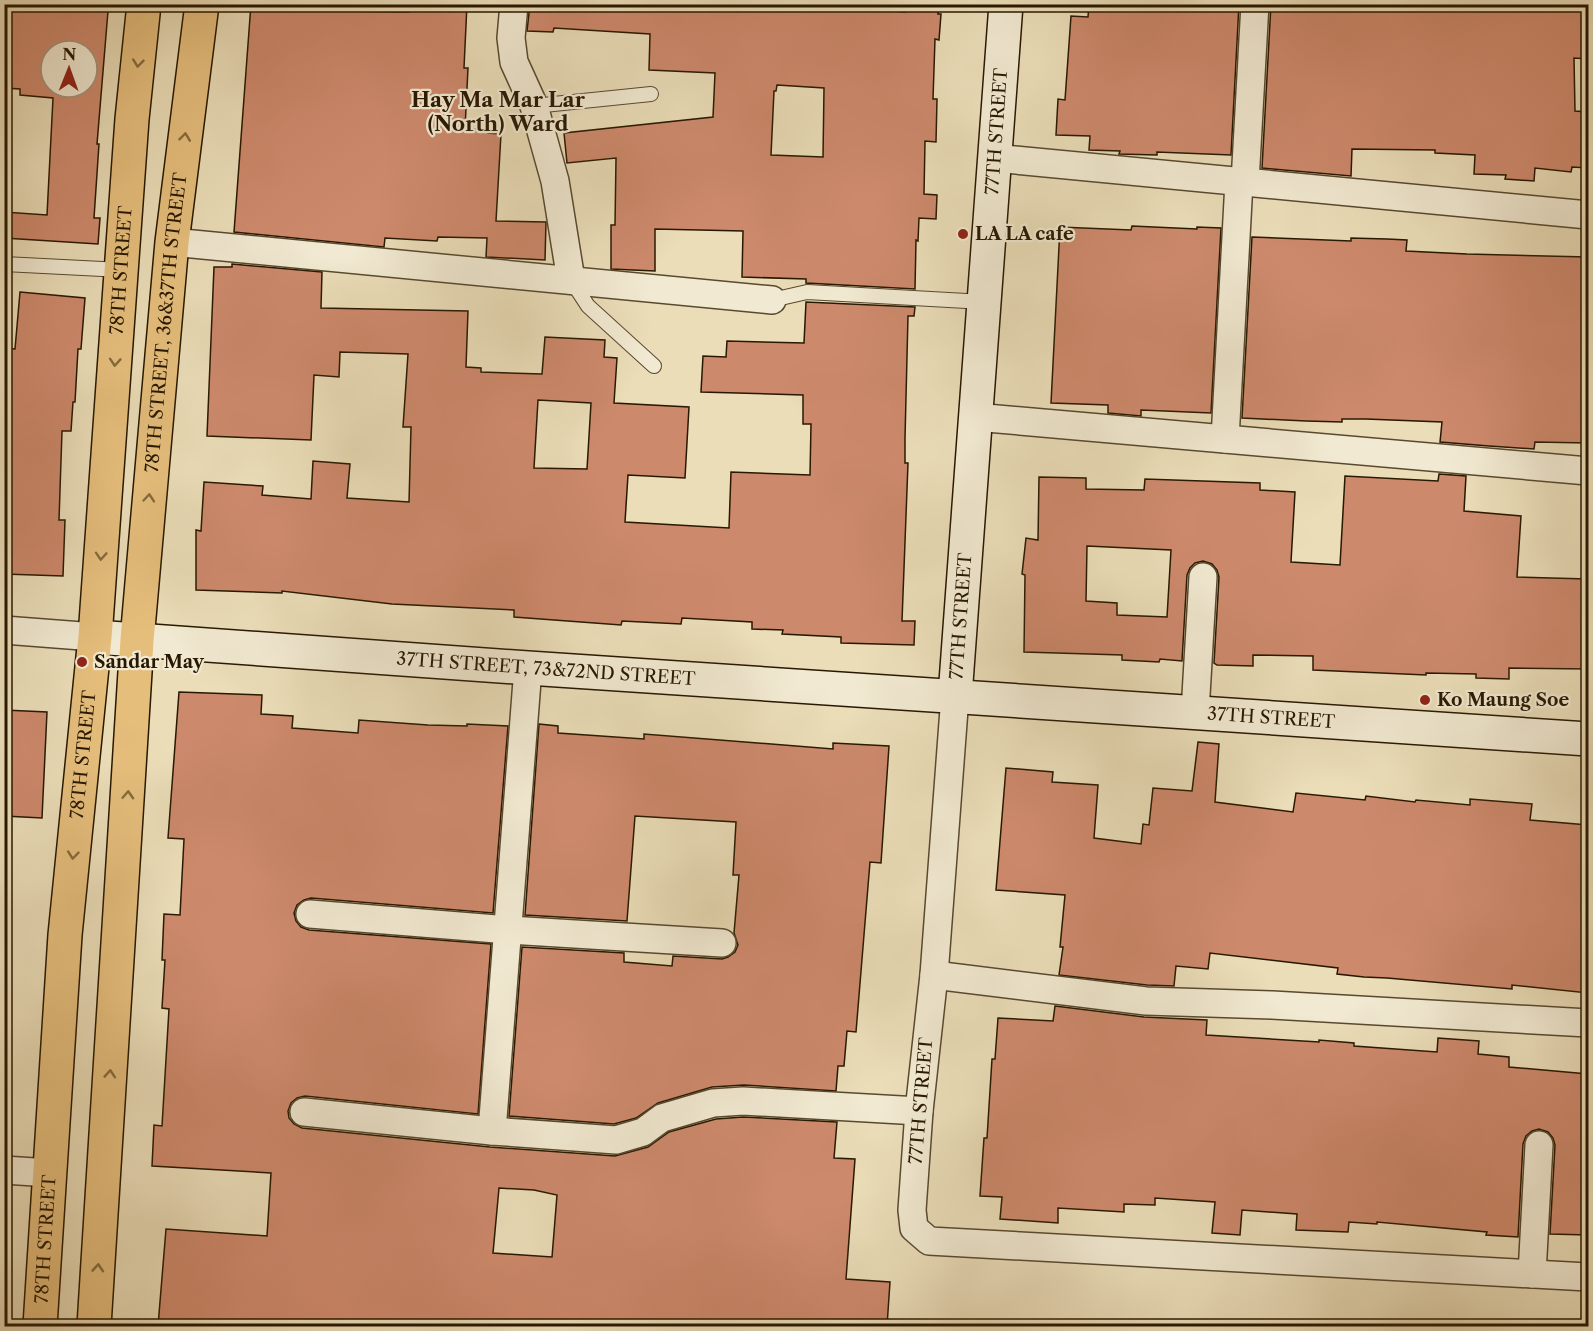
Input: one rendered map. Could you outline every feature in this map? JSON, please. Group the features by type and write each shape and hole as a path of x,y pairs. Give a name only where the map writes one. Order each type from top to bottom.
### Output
{"main road":[{"name":"78TH STREET","path":"40,1326 65,935 95,637 132,119 144,4"},
{"name":"78TH STREET, 36&37TH STREET","path":"137,640 172,242 202,4"},
{"path":"94,1326 137,640"}],"street":[{"path":"514,4 511,38 514,62 534,106 555,181 571,280"},
{"name":"77TH STREET","path":"1006,4 934,975 919,1111 912,1210 914,1228 929,1241 1532,1274"},
{"path":"1225,439 1255,4"},
{"path":"994,158 1588,215"},
{"path":"172,242 772,300"},
{"path":"975,417 1588,471"},
{"path":"1195,712 1203,577"},
{"path":"4,630 137,640"},
{"name":"37TH STREET, 73&72ND STREET","path":"137,640 955,696"},
{"path":"492,1131 528,668"},
{"name":"37TH STREET","path":"955,696 1588,739"},
{"path":"310,914 509,930 722,943"},
{"path":"934,975 1146,1000 1588,1023"},
{"path":"304,1112 492,1131 616,1140 643,1132 662,1118 713,1102 733,1101 919,1111"},
{"path":"1539,1145 1532,1274 1588,1277"},
{"path":"4,1170 50,1173"}],"lane":[{"path":"534,106 651,94"},
{"path":"4,264 122,270"},
{"path":"571,280 588,306 654,366"},
{"path":"772,300 807,292 984,302"}],"building":[{"path":"28,4 108,11 97,144 99,144 94,218 100,218 98,244 4,238 4,212 47,215 53,99 99,99 99,39 39,39 39,97 20,95 20,89 4,88 4,6 27,8"},
{"path":"251,4 339,4 339,11 409,12 410,4 467,4 464,68 468,68 465,129 488,129 488,133 501,134 496,221 546,222 545,260 486,257 487,238 438,237 437,241 385,238 384,247 234,232"},
{"path":"530,4 647,4 647,6 717,9 717,4 856,4 856,8 905,12 906,4 939,4 938,14 941,14 939,40 935,39 933,99 937,99 936,142 925,141 924,194 937,195 936,219 919,218 915,289 806,283 806,279 742,277 743,231 655,229 655,271 611,269 611,225 615,225 616,158 567,163 564,133 713,117 715,73 649,70 650,34 554,28 553,32 527,31","holes":["777,85 824,88 823,157 771,155 774,91"]},
{"path":"1089,4 1239,4 1231,155 1157,152 1157,155 1119,154 1120,151 1089,150 1090,136 1056,135 1058,99 1065,100 1071,16 1088,17"},
{"path":"1271,4 1373,4 1373,7 1436,8 1437,4 1561,4 1560,9 1588,11 1588,59 1574,58 1575,111 1588,112 1588,168 1572,167 1571,172 1535,168 1534,181 1505,179 1506,175 1474,174 1475,155 1435,153 1435,150 1352,149 1351,176 1262,168"},
{"path":"1132,226 1221,228 1211,413 1141,410 1141,416 1108,413 1108,405 1051,403 1060,227 1131,230"},
{"path":"1252,237 1351,241 1351,238 1407,240 1406,251 1588,257 1588,443 1535,442 1534,449 1440,442 1442,422 1342,419 1342,422 1242,418"},
{"path":"232,264 322,272 321,308 468,311 466,367 481,368 481,372 542,374 545,337 605,340 604,357 617,358 614,403 689,407 685,478 628,475 625,522 729,528 731,472 810,475 811,424 803,424 803,395 701,392 703,356 726,357 727,341 804,343 806,302 915,307 914,316 908,316 905,463 908,463 902,621 915,621 914,645 841,643 841,637 782,634 783,630 752,629 752,622 682,618 681,624 622,621 621,625 514,617 514,610 392,604 282,591 282,593 196,590 196,530 201,531 204,482 263,486 262,495 311,499 313,461 350,464 347,498 409,502 411,427 403,427 408,354 340,352 339,377 314,375 311,440 207,436 214,267 232,267","holes":["538,400 591,403 587,469 534,468"]},
{"path":"20,292 85,298 71,431 62,431 59,520 65,520 63,576 4,574 4,348 15,349"},
{"path":"1439,474 1466,476 1464,511 1521,516 1517,577 1588,579 1588,669 1509,668 1509,679 1476,678 1476,674 1426,673 1426,675 1313,670 1313,656 1253,655 1253,666 1217,665 1214,663 1219,577 1212,564 1203,561 1195,563 1187,575 1182,661 1122,660 1122,655 1024,652 1025,575 1022,574 1026,538 1038,540 1039,477 1086,478 1086,489 1144,490 1145,479 1260,483 1260,490 1295,492 1291,562 1340,565 1345,476 1438,481","holes":["1087,546 1171,550 1167,617 1117,615 1117,603 1086,601"]},
{"path":"179,692 262,695 261,714 293,716 292,728 358,733 359,720 428,725 508,726 493,913 311,898 297,905 294,913 301,927 309,930 491,944 478,1114 305,1096 291,1103 288,1111 289,1118 302,1128 490,1147 615,1156 648,1147 669,1132 716,1119 743,1117 837,1122 834,1158 855,1159 846,1279 890,1282 887,1326 158,1326 166,1229 267,1236 271,1173 152,1166 154,1125 162,1126 169,1009 162,1008 165,960 162,960 164,914 180,915 184,839 168,838","holes":["499,1188 534,1190 557,1195 552,1257 493,1253"]},
{"path":"4,710 47,712 42,818 4,816"},
{"path":"539,724 558,726 558,733 644,739 644,734 833,749 833,743 889,746 881,863 870,862 856,1032 847,1031 844,1066 838,1066 836,1091 744,1085 712,1087 658,1103 636,1118 614,1124 509,1116 522,947 624,953 624,962 672,966 673,956 722,959 735,952 738,945 734,933 739,875 733,875 736,822 635,816 627,921 525,915"},
{"path":"1198,742 1219,744 1215,802 1293,812 1296,793 1365,800 1366,796 1470,805 1470,799 1532,804 1530,820 1588,825 1588,993 1512,985 1512,989 1364,977 1337,974 1338,968 1210,953 1208,969 1176,966 1174,986 1059,975 1063,947 1060,947 1065,895 996,890 1006,768 1053,772 1052,782 1098,785 1094,838 1141,844 1143,824 1149,825 1153,788 1192,791"},
{"path":"1055,1006 1144,1017 1207,1020 1206,1035 1319,1042 1319,1040 1354,1043 1354,1046 1437,1052 1438,1038 1479,1041 1478,1054 1509,1057 1509,1067 1588,1074 1588,1235 1550,1234 1555,1145 1548,1132 1539,1129 1526,1136 1523,1144 1518,1237 1377,1222 1377,1224 1349,1222 1348,1232 1296,1230 1297,1214 1242,1210 1240,1235 1212,1233 1215,1202 1155,1198 1155,1205 1124,1204 1124,1212 1058,1208 1058,1223 1000,1219 1002,1197 980,1196 984,1138 987,1138 992,1059 995,1059 998,1018 1053,1021"}],"place":[{"name":"LA LA cafe","path":"963,234"},
{"name":"Sandar May","path":"82,662"},
{"name":"Ko Maung Soe","path":"1425,700"}],"district":[{"name":"Hay Ma Mar Lar (North) Ward","path":"498,111"}]}
